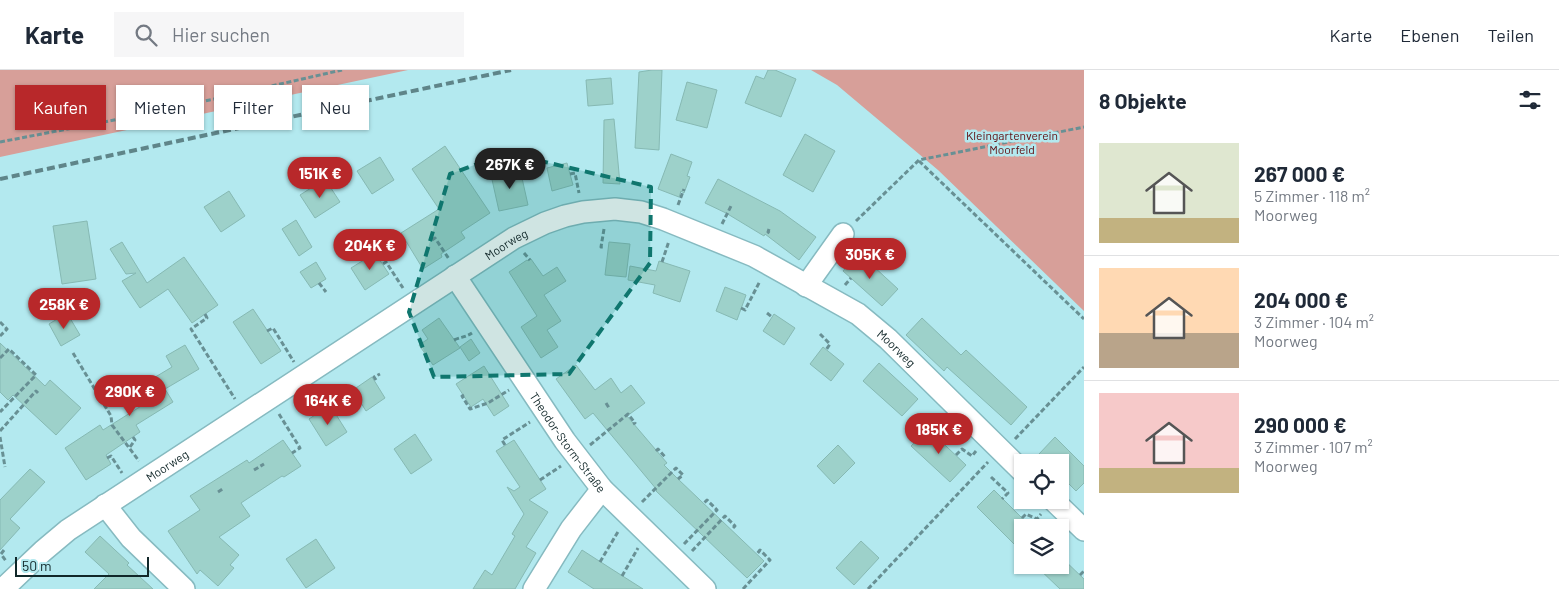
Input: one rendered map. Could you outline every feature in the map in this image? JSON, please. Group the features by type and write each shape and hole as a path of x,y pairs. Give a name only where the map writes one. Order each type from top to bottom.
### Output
{"street":[{"name":"Moorweg","path":"4,589 55,540 105,505 413,303 522,232 582,212 615,209 641,212 714,239 770,263 806,286 858,314 888,339 1014,463"},
{"path":"806,286 843,234"},
{"name":"Theodor-Storm-Straße","path":"457,275 545,412 602,489 705,589"},
{"path":"534,589 571,529 602,489"},
{"path":"105,505 131,538 184,589"},
{"path":"1062,509 1084,530"}],"path":[{"path":"0,142 161,111 342,70"},
{"path":"843,234 919,160 1084,127"},
{"path":"919,160 1084,319"},
{"path":"570,174 575,172 582,212"},
{"path":"769,229 768,232 771,234"},
{"path":"432,240 435,238 457,275"},
{"path":"383,264 386,262 413,303"},
{"path":"741,308 745,310 770,263"},
{"path":"319,283 326,292"},
{"path":"767,313 772,317"},
{"path":"205,314 207,318 191,329 244,414"},
{"path":"0,322 7,329 0,336"},
{"path":"267,331 273,328 302,376"},
{"path":"820,334 830,344 826,350"},
{"path":"0,358 9,349 27,368 36,374 0,412"},
{"path":"73,353 111,416 112,425 124,443 130,447 148,477"},
{"path":"868,589 1084,367"},
{"path":"376,380 374,378 380,374"},
{"path":"464,395 462,396 470,409 488,402 525,381"},
{"path":"0,431 36,391 38,393"},
{"path":"485,397 488,402"},
{"path":"269,398 300,448 292,453"},
{"path":"606,404 609,408"},
{"path":"505,445 502,440 545,412"},
{"path":"540,480 576,456 628,414 635,423 633,424"},
{"path":"0,437 5,468"},
{"path":"130,447 135,440 133,437"},
{"path":"656,451 658,450 666,458"},
{"path":"254,470 264,464"},
{"path":"600,562 628,516 676,468 683,475 678,479"},
{"path":"991,477 1008,493 1002,499"},
{"path":"218,492 224,488"},
{"path":"675,560 717,510 707,500 703,504"},
{"path":"675,560 726,516 735,526 732,529"},
{"path":"622,576 646,533"},
{"path":"743,589 770,560 760,550 757,554"},
{"path":"1080,575 1084,571"}],"highlighted area":[{"path":"507,153 651,187 650,263 569,374 434,377 409,312 450,174"}],"green space":[{"path":"0,70 408,70 338,85 302,85 302,93 292,95 292,85 214,85 214,111 204,114 204,85 116,85 116,130 127,130 0,157"},
{"name":"Kleingartenverein Moorfeld","path":"811,70 1084,70 1084,311 938,170 837,85"}],"building":[{"path":"662,70 659,150 635,148 639,72"},
{"path":"768,70 775,70 796,79 781,117 745,103 756,76 764,79"},
{"path":"611,78 613,104 588,106 586,80"},
{"path":"687,82 717,90 707,128 676,120"},
{"path":"614,119 620,184 603,183 604,120"},
{"path":"805,134 835,151 813,192 783,175"},
{"path":"445,146 490,213 461,232 465,238 441,254 442,257 423,269 401,233 439,209 412,169"},
{"path":"671,154 692,162 687,176 690,177 684,193 681,191 679,197 658,189"},
{"path":"380,157 394,180 372,194 357,171"},
{"path":"567,163 573,185 552,191 547,168"},
{"path":"520,169 528,205 499,211 491,175"},
{"path":"325,179 340,202 315,218 300,195"},
{"path":"718,179 780,211 816,237 799,260 765,234 764,236 726,213 705,203"},
{"path":"229,191 245,216 221,232 204,207"},
{"path":"296,220 312,247 299,256 282,229"},
{"path":"87,221 96,279 62,284 53,226"},
{"path":"122,242 147,283 184,257 218,305 192,323 168,289 140,308 122,281 136,273 126,274 110,249"},
{"path":"609,242 630,244 626,277 605,275"},
{"path":"375,253 389,274 365,290 351,268"},
{"path":"859,253 898,289 882,306 843,271"},
{"path":"531,259 543,276 557,267 566,281 544,295 561,321 547,330 558,347 541,358 521,327 537,316 509,272"},
{"path":"659,261 690,271 680,302 653,293 655,285 628,280 630,266 656,271"},
{"path":"316,262 326,279 311,288 300,272"},
{"path":"725,287 746,295 737,320 716,311"},
{"path":"253,309 281,351 261,364 233,322"},
{"path":"67,313 80,335 61,346 49,324"},
{"path":"774,314 795,328 784,345 763,331"},
{"path":"439,318 460,348 433,365 419,345 428,339 422,330"},
{"path":"922,318 961,355 966,350 1027,407 1011,425 947,367 944,371 906,335"},
{"path":"471,339 480,353 469,361 460,347"},
{"path":"0,343 45,386 50,380 81,408 56,435 13,395 8,400 0,392"},
{"path":"185,345 199,369 165,389 173,402 136,425 140,432 106,455 111,464 86,480 65,448 100,425 103,430 146,403 137,388 172,367 166,356"},
{"path":"823,347 844,364 831,381 810,364"},
{"path":"879,363 918,399 902,416 863,381"},
{"path":"576,365 595,390 611,378 621,393 631,385 645,403 627,416 667,463 664,465 764,561 747,578 656,491 593,413 585,419 556,379"},
{"path":"484,366 509,406 494,416 483,399 471,407 456,384"},
{"path":"372,377 385,398 366,411 353,390"},
{"path":"330,405 347,432 326,446 309,419"},
{"path":"928,429 966,465 950,482 911,446"},
{"path":"415,434 432,460 411,474 394,449"},
{"path":"1055,437 1084,466 1084,483 1076,491 1069,484 1069,454 1039,454"},
{"path":"283,440 301,466 241,503 250,516 219,537 239,555 230,565 234,568 218,586 200,570 197,574 168,531 200,510 190,496 247,460 249,463"},
{"path":"514,440 546,489 529,500 548,512 526,547 536,553 515,589 473,589 485,570 492,575 515,536 512,534 524,514 507,487 514,491 520,487 496,451"},
{"path":"838,445 855,463 834,484 817,466"},
{"path":"30,469 45,482 10,519 20,528 0,550 0,500"},
{"path":"994,490 1022,518 1014,519 1014,544 977,507"},
{"path":"100,536 153,589 94,589 109,574 85,552"},
{"path":"316,539 335,568 306,588 286,559"},
{"path":"861,541 879,558 854,585 836,568"},
{"path":"582,550 643,589 594,589 568,572"},
{"path":"1069,565 1084,579 1084,589 1060,589 1044,574 1069,574"}],"railway":[{"path":"0,179 511,70"}]}
